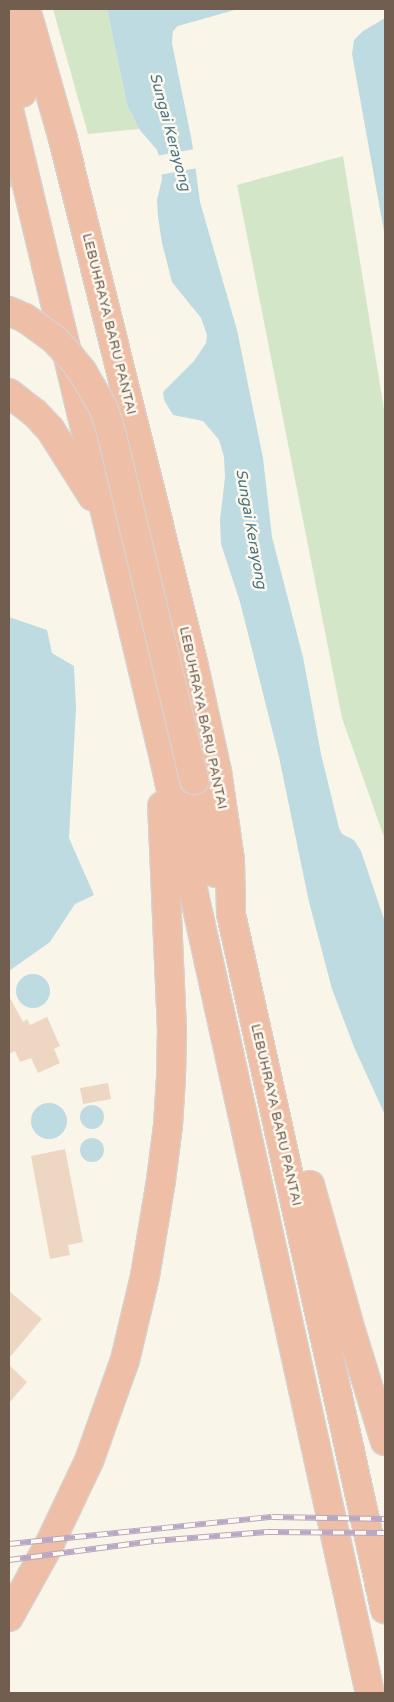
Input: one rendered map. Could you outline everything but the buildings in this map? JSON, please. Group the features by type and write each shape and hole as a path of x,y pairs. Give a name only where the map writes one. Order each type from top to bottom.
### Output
{"highway":[{"name":"LEBUHRAYA BARU PANTAI","path":"26,9 63,139 197,680 217,771 230,860 231,914 385,1609"},
{"path":"9,23 16,102 106,518 164,758 370,1693"},
{"path":"9,311 25,318 54,339 82,371 103,407 114,440 216,874 231,914"},
{"path":"9,394 35,413 50,429 106,518"},
{"path":"9,1617 36,1570 88,1461 125,1360 145,1276 168,1125 172,1031 162,823 164,758"},
{"path":"276,1119 304,1164 354,1342 385,1441"},
{"path":"9,1596 36,1570"},
{"path":"381,1693 385,1692"}],"green space":[{"path":"53,9 107,9 127,105 139,129 88,134"},
{"path":"343,156 385,416 385,840 342,718 237,185"}],"water":[{"name":"Sungai Kerayong","path":"107,9 238,9 178,26 173,31 172,43 192,142 200,202 237,330 263,458 272,537 303,657 321,754 339,828 342,834 354,840 361,851 385,922 385,1115 354,1047 332,989 309,902 279,757 240,602 221,544 220,520 225,477 224,457 219,440 203,421 173,415 164,400 163,392 194,361 206,343 207,335 201,318 172,282 162,243 158,217 157,200 162,179 160,160 157,150 139,129 127,105"},
{"path":"385,18 385,237 352,54 354,40 363,31"},
{"path":"9,617 47,630 52,653 74,666 76,708 69,838 94,895 75,904 50,942 9,971"},
{"path":"33,974 45,979 50,991 45,1003 33,1008 21,1003 16,991 21,979"},
{"path":"49,1103 56,1104 62,1108 66,1114 66,1128 62,1134 56,1138 49,1139 42,1138 36,1134 32,1128 31,1121 32,1114 36,1108 42,1104"},
{"path":"92,1105 101,1108 104,1117 101,1126 92,1129 83,1126 80,1117 83,1108"},
{"path":"92,1138 101,1141 104,1150 101,1159 92,1162 83,1159 80,1150 83,1141"}],"pier":[{"path":"195,149 198,168 159,175 156,156"}],"tunnel":[{"path":"9,187 20,142"}],"railway":[{"path":"9,1544 272,1517 385,1519"},
{"path":"9,1560 154,1541 267,1532 385,1533"}]}
